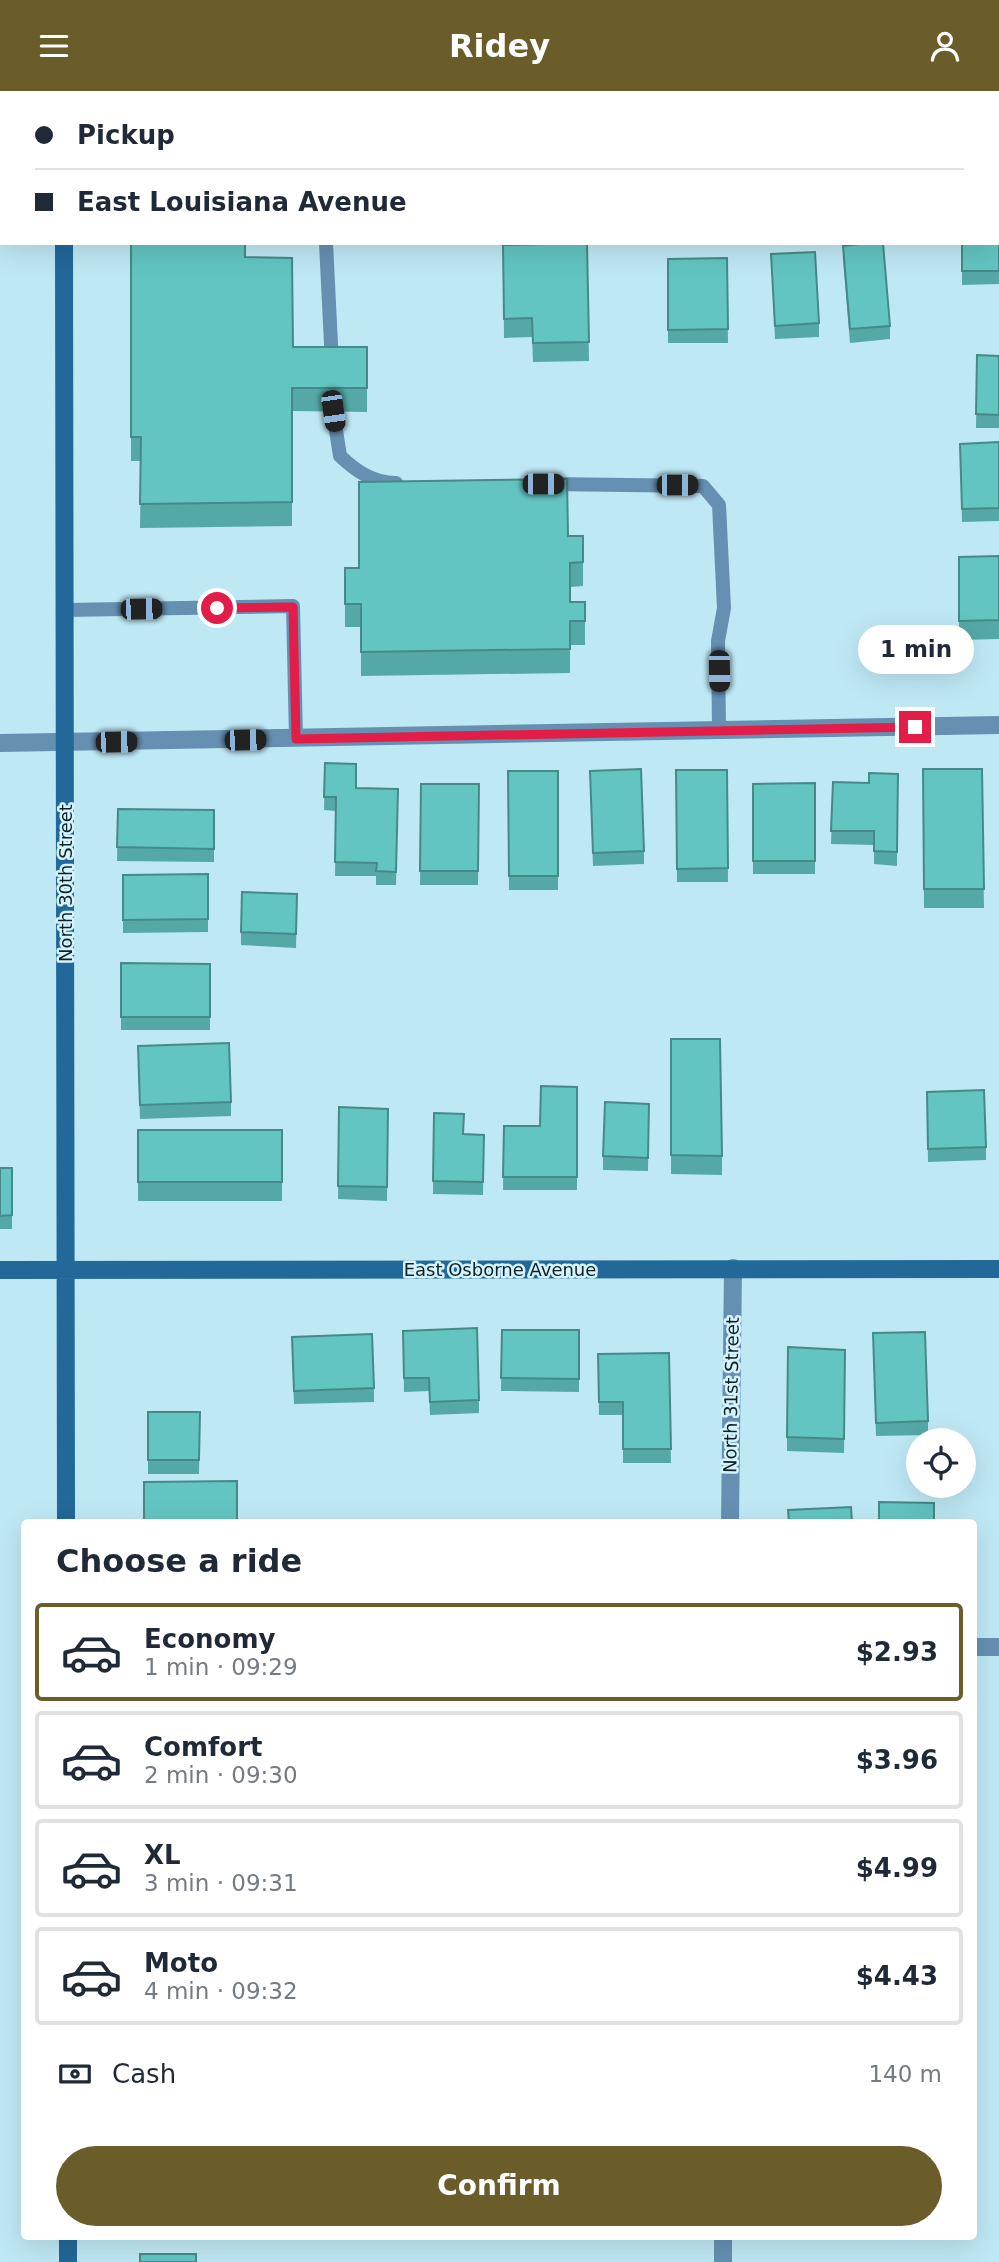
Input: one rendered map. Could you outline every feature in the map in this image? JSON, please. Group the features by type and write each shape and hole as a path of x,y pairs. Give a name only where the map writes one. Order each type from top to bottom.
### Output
{"street":[{"name":"North 30th Street","path":"64,245 66,1519"},
{"path":"0,743 999,725"},
{"name":"North 31st Street","path":"730,1519 733,1268"},
{"name":"East Osborne Avenue","path":"0,1270 999,1269"},
{"path":"977,1647 999,1647"},
{"path":"68,2240 68,2262"},
{"path":"723,2240 723,2262"}],"lane":[{"path":"326,245 332,371"},
{"path":"333,411 340,456 358,473 383,483 411,484"},
{"path":"536,484 704,486 719,505 724,608 718,641 719,730"},
{"path":"65,610 293,607 296,739"}],"building":[{"path":"131,245 245,245 245,257 292,258 293,347 367,347 367,388 292,388 292,502 140,504 141,437 131,437"},
{"path":"503,245 587,245 589,342 533,343 532,318 504,319"},
{"path":"883,245 890,326 850,329 843,246"},
{"path":"962,245 999,245 999,271 962,271"},
{"path":"815,252 819,323 775,326 771,254"},
{"path":"727,258 728,329 668,330 668,259"},
{"path":"977,355 999,356 999,415 976,414"},
{"path":"999,442 999,508 962,509 960,444"},
{"path":"567,479 568,536 583,536 583,562 570,563 570,602 585,602 585,621 570,621 570,649 361,652 361,604 345,604 345,568 359,568 359,482"},
{"path":"999,556 999,620 959,621 959,557"},
{"path":"325,763 356,764 356,788 398,789 396,872 376,871 377,863 335,862 336,797 324,797"},
{"path":"641,769 644,851 593,853 590,771"},
{"path":"923,769 982,769 984,889 924,889"},
{"path":"676,770 727,770 728,868 677,869"},
{"path":"508,771 558,771 558,876 509,876"},
{"path":"869,773 898,774 897,852 874,851 874,831 831,831 833,782 869,783"},
{"path":"815,783 815,861 753,861 753,784"},
{"path":"421,784 479,784 478,871 420,871"},
{"path":"118,809 214,810 214,849 117,847"},
{"path":"208,874 208,919 123,920 123,875"},
{"path":"242,892 297,894 296,934 241,932"},
{"path":"121,963 210,964 210,1017 121,1017"},
{"path":"671,1039 720,1039 722,1156 671,1155"},
{"path":"229,1043 231,1102 140,1105 138,1046"},
{"path":"541,1086 577,1087 577,1177 503,1177 504,1126 540,1126"},
{"path":"984,1090 986,1147 928,1149 927,1092"},
{"path":"605,1102 649,1104 648,1158 603,1156"},
{"path":"339,1107 388,1109 387,1187 338,1186"},
{"path":"434,1113 464,1114 463,1134 484,1135 483,1182 433,1181"},
{"path":"138,1130 282,1130 282,1182 138,1182"},
{"path":"0,1168 12,1168 12,1215 0,1216"},
{"path":"477,1328 479,1400 430,1402 429,1378 404,1378 403,1331"},
{"path":"502,1330 579,1330 579,1379 501,1378"},
{"path":"925,1332 928,1421 876,1423 873,1333"},
{"path":"372,1334 374,1388 294,1391 292,1337"},
{"path":"788,1347 845,1350 844,1439 787,1437"},
{"path":"669,1353 671,1449 623,1449 623,1402 599,1402 598,1354"},
{"path":"148,1412 200,1412 199,1460 148,1460"},
{"path":"237,1481 237,1519 144,1519 144,1482"},
{"path":"879,1502 934,1503 934,1519 879,1519"},
{"path":"851,1507 852,1519 789,1519 788,1510"},
{"path":"140,2254 196,2254 196,2262 140,2262"}],"route":[{"path":"217,608 293,607 296,739 915,727"}]}
